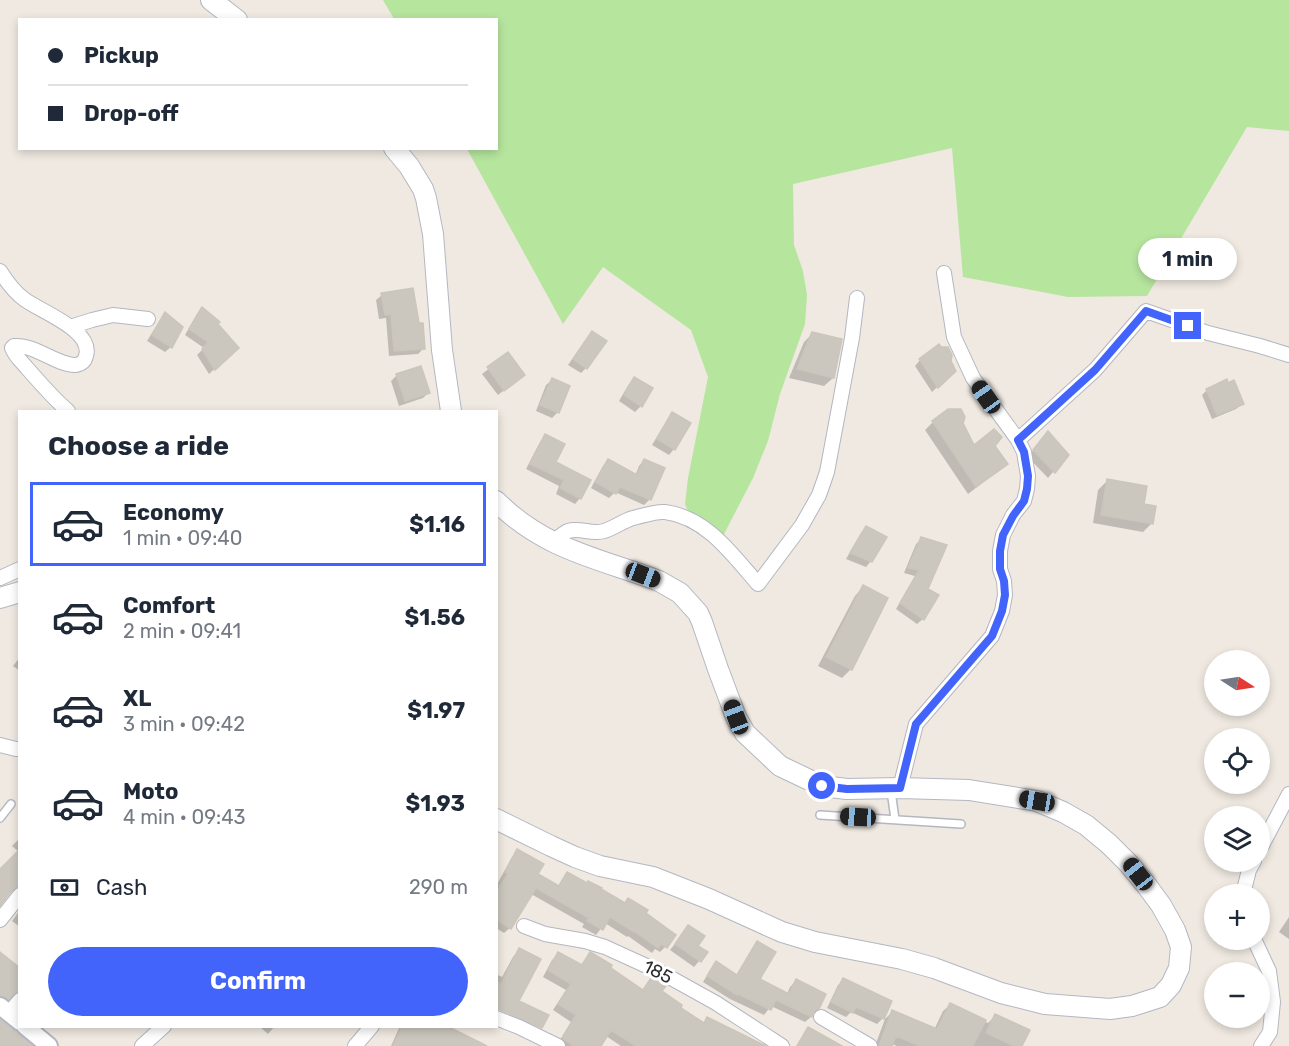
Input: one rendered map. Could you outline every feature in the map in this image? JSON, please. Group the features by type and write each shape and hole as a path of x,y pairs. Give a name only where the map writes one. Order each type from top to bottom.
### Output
{"main road":[{"path":"211,0 234,18"},
{"path":"396,150 410,166 426,198 433,234 441,350 451,410"},
{"path":"498,503 526,526 553,542 659,581 687,599 702,622 736,717 745,733 780,766 822,786 847,789 969,790 1037,801 1086,825 1110,844 1128,863 1161,905 1175,930 1181,947 1179,968 1171,986 1160,997 1132,1006 1110,1009 1045,1004 1001,993 913,962 815,942 782,932 710,899 653,877 600,866 575,857 498,820"},
{"path":"0,598 18,593"}],"street":[{"path":"0,271 24,299 70,327 87,349 86,358 80,364 67,363 27,347 6,345"},
{"path":"896,788 916,724 992,636 1002,611 1005,595 1000,569 1003,535 1024,501 1027,489 1028,476 1024,452 1018,440 973,378 954,336 945,273"},
{"path":"553,542 567,531 602,532 630,519 664,512 704,527 723,544 758,584 802,525 819,495 827,472 852,338 857,298"},
{"path":"1018,440 1095,370 1146,311 1208,333 1289,355"},
{"path":"70,327 113,315 148,319"},
{"path":"6,345 67,410"},
{"path":"0,578 18,569"},
{"path":"0,746 18,748"},
{"path":"1270,830 1289,794"},
{"path":"0,920 18,898"},
{"name":"185","path":"524,926 545,934 605,946 716,1003 782,1046"},
{"path":"1259,950 1269,971 1273,1002 1270,1032 1261,1046"},
{"path":"821,1017 870,1046"},
{"path":"498,1019 558,1046"},
{"path":"27,1028 49,1046"},
{"path":"142,1046 162,1028"},
{"path":"355,1046 370,1028"}],"lane":[{"path":"895,819 896,788"},
{"path":"0,818 11,804"},
{"path":"820,815 961,824"}],"green space":[{"path":"383,0 1289,0 1289,131 1247,127 1147,296 1068,297 963,277 952,148 793,184 794,245 803,271 807,295 805,324 780,394 768,441 753,478 723,536 691,515 685,504 708,377 691,330 603,267 563,324 468,150 498,150 498,18 393,18"}],"building":[{"path":"413,288 419,323 423,323 425,349 394,351 391,314 385,315 381,293"},
{"path":"202,307 220,322 218,324 239,348 215,370 202,349 208,342 189,329"},
{"path":"165,312 183,327 172,348 152,335"},
{"path":"592,331 607,341 587,369 573,359"},
{"path":"812,332 842,339 834,378 797,369"},
{"path":"939,344 941,347 948,347 956,371 938,388 919,359"},
{"path":"508,352 525,375 504,391 487,367"},
{"path":"421,366 430,393 405,401 396,374"},
{"path":"634,377 653,388 642,407 624,395"},
{"path":"552,378 570,386 559,413 540,405"},
{"path":"1227,379 1228,383 1234,380 1244,404 1217,415 1206,389"},
{"path":"948,409 961,409 965,417 963,423 974,445 994,429 1002,437 995,446 1008,464 976,487 932,421"},
{"path":"672,412 691,423 675,450 657,439"},
{"path":"1048,431 1069,455 1055,473 1033,450"},
{"path":"545,434 565,444 556,462 591,480 581,499 560,488 564,480 530,464"},
{"path":"608,459 637,475 644,459 665,468 651,500 620,487 616,494 595,482"},
{"path":"1107,479 1147,486 1144,504 1156,506 1153,524 1101,515"},
{"path":"866,526 887,537 872,562 850,553"},
{"path":"921,537 947,545 928,589 939,595 924,620 900,603 919,570 908,568"},
{"path":"863,585 888,598 852,670 826,657"},
{"path":"517,849 544,864 538,874 559,886 567,872 602,888 625,903 628,898 648,910 646,913 676,935 667,948 661,944 658,948 610,917 603,930 587,921 589,918 536,888 511,929 498,920 498,889 508,874 505,872"},
{"path":"18,851 18,887 13,889 0,906 0,869"},
{"path":"688,925 705,936 698,946 708,952 701,962 675,944"},
{"path":"757,941 776,952 760,979 789,994 796,979 826,994 819,1009 813,1013 812,1017 776,1000 771,1010 737,995 707,976 716,961 737,975"},
{"path":"519,948 541,959 519,1001 549,1015 542,1028 498,1009 498,982 501,984"},
{"path":"0,952 18,966 18,992 9,999 0,996"},
{"path":"558,952 582,965 590,952 612,965 611,968 643,990 651,978 666,986 662,991 682,1005 681,1008 704,1023 707,1017 766,1046 636,1046 611,1030 601,1046 574,1046 562,1038 576,1015 558,1004 571,984 548,970"},
{"path":"843,978 892,1001 884,1019 856,1007 853,1013 831,1002"},
{"path":"950,1003 986,1020 973,1046 920,1046 896,1036 892,1046 879,1046 892,1010 937,1029"},
{"path":"995,1014 1030,1030 1022,1046 1014,1046 986,1033"},
{"path":"0,1019 16,1032 33,1046 0,1046"},
{"path":"808,1027 842,1046 797,1046"},
{"path":"401,1028 451,1028 487,1046 393,1046"}],"route":[{"path":"822,786 847,789 900,788 916,724 992,636 1002,611 1005,595 1000,569 1003,535 1024,501 1027,489 1028,476 1024,452 1018,440 1095,370 1146,311 1188,326"}]}
